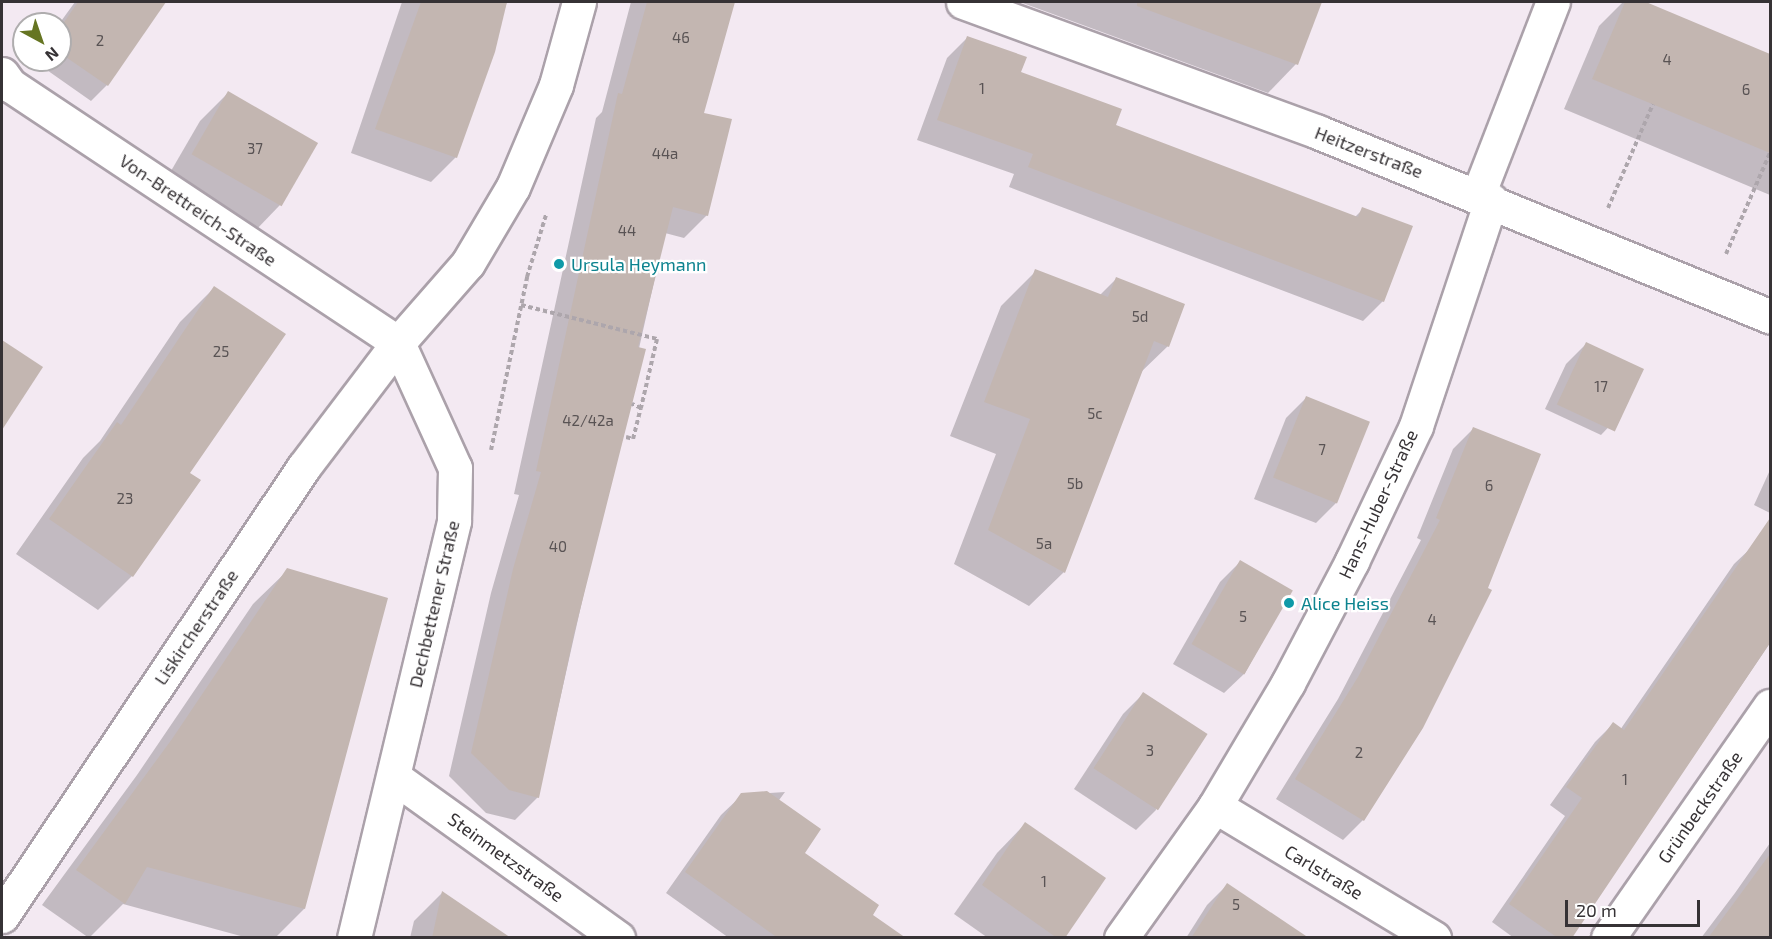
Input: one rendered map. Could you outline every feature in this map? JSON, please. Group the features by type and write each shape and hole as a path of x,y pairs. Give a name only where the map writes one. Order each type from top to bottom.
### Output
{"street":[{"path":"398,343 468,263 513,187 556,85 579,2"},
{"name":"Heitzerstraße","path":"963,2 1484,197 1770,316"},
{"name":"Hans-Huber-Straße","path":"1121,938 1215,806 1288,683 1352,561 1416,426 1484,197 1553,2"},
{"name":"Von-Brettreich-Straße","path":"2,74 10,85 398,343"},
{"name":"Dechbettener Straße","path":"354,938 454,521 454,468 398,343"},
{"name":"Liskircherstraße","path":"2,916 303,468 398,343"},
{"name":"Grünbeckstraße","path":"1608,938 1770,706"},
{"name":"Steinmetzstraße","path":"394,777 618,938"},
{"name":"Carlstraße","path":"1215,806 1434,938"}],"path":[{"path":"1594,242 1653,105"},
{"path":"1710,292 1770,153"},
{"path":"490,452 521,305 547,210"},
{"path":"521,305 657,339 633,439 626,437"},
{"path":"632,404 641,408"}],"building":[{"path":"78,2 166,2 108,86 72,61 71,12"},
{"path":"421,2 507,2 495,52 457,158 375,129"},
{"path":"647,2 735,2 704,113 732,119 708,216 673,207 638,347 646,349 574,634 539,798 509,790 471,753 513,569 541,472 536,471 618,93 622,94"},
{"path":"1137,2 1322,2 1298,65 1137,6"},
{"path":"1625,2 1646,2 1770,54 1770,153 1592,79"},
{"path":"967,36 1027,57 1021,72 1122,109 1116,125 1358,217 1362,207 1413,226 1384,302 1028,167 1033,154 937,120"},
{"path":"228,91 318,143 282,206 192,154"},
{"path":"1035,269 1108,297 1116,277 1185,304 1169,347 1154,341 1065,573 988,530 1030,419 984,402"},
{"path":"214,286 286,334 190,473 201,480 133,577 49,519 117,422 121,425"},
{"path":"2,340 43,367 2,430"},
{"path":"1586,342 1644,369 1615,432 1557,405"},
{"path":"1306,396 1370,422 1337,503 1273,478"},
{"path":"1473,427 1541,454 1488,588 1492,590 1423,728 1364,821 1295,779 1358,677 1440,520 1436,518"},
{"path":"1770,518 1770,643 1572,938 1558,938 1509,904 1582,798 1566,787 1613,722 1624,730"},
{"path":"1240,560 1293,590 1244,675 1192,644"},
{"path":"287,568 388,598 305,909 147,867 125,904 76,870 172,739"},
{"path":"1143,692 1208,734 1158,810 1093,768"},
{"path":"767,791 821,829 805,853 879,905 873,915 906,938 778,938 685,872 741,793"},
{"path":"1025,822 1106,878 1065,938 1057,938 982,885"},
{"path":"1770,854 1770,938 1708,938"},
{"path":"1227,883 1309,938 1191,938"},
{"path":"442,891 511,938 432,938"}],"place":[{"name":"Ursula Heymann","path":"559,264"},
{"name":"Alice Heiss","path":"1289,603"}]}
